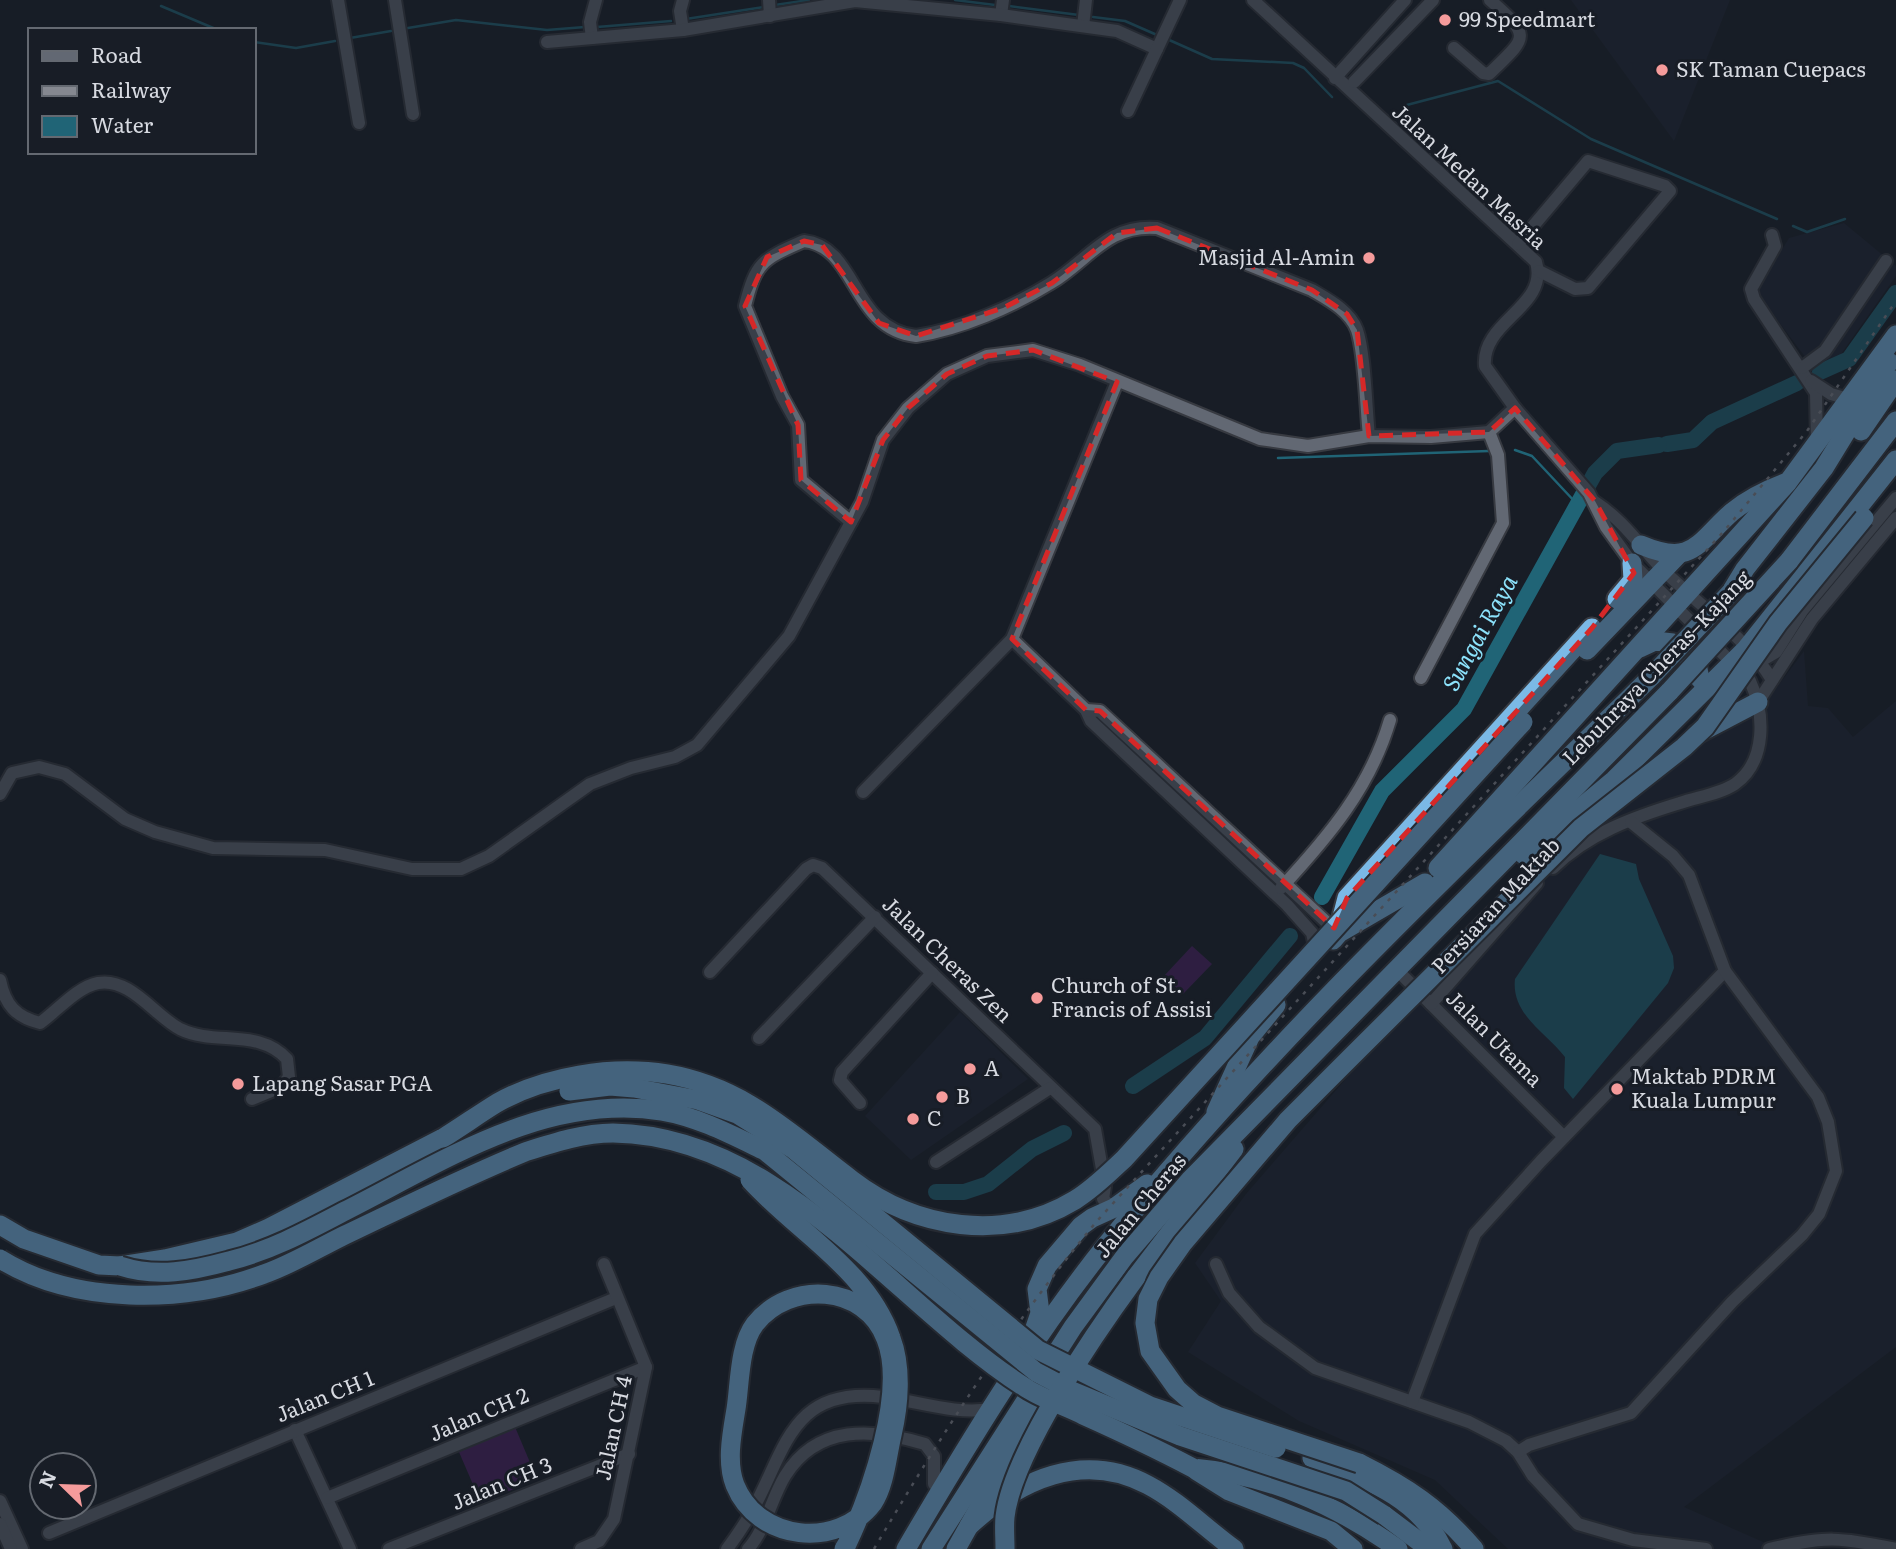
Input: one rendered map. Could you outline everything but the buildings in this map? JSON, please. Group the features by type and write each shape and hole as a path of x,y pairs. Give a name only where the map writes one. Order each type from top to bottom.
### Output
{"highway":[{"path":"1396,925 1425,883 1788,482 1896,335"},
{"path":"1731,592 1745,569 1824,468 1896,352"},
{"path":"1731,592 1753,575 1858,436 1896,380"},
{"name":"Lebuhraya Cheras–Kajang","path":"1434,931 1670,691 1789,561 1896,421"},
{"path":"1434,931 1614,780 1693,703 1746,658 1896,460"},
{"path":"1474,1549 1449,1519 1407,1486 1359,1463 1217,1416 1194,1404 1163,1373 1150,1351 1145,1323 1148,1299 1158,1277 1183,1243 1297,1111 1581,828 1684,747 1705,727 1778,622 1864,518 1896,471"},
{"path":"443,1138 499,1102 573,1077 603,1073 667,1074 739,1098 790,1129 854,1182 891,1203 942,1224 978,1227 1015,1224 1074,1201 1094,1187 1139,1143 1656,575 1678,555 1700,545 1733,511 1752,498 1788,482"},
{"path":"1641,545 1667,555 1678,555"},
{"path":"1339,933 1347,898 1633,580 1632,563"},
{"name":"Lebuhraya Cheras–Kajang","path":"1396,925 1652,676 1731,592"},
{"path":"1553,687 1592,628"},
{"path":"1636,650 1655,641 1673,643 1698,669 1700,679 1693,703"},
{"path":"1614,780 1758,702"},
{"path":"1212,1122 1250,1037 1339,933 1425,883"},
{"name":"Jalan Cheras","path":"906,1549 990,1409 1105,1247 1183,1154 1396,925"},
{"name":"Jalan Cheras","path":"931,1549 1073,1327 1125,1256 1196,1173 1434,931"},
{"path":"0,1224 24,1239 74,1258 99,1265 120,1266 237,1242 443,1138 507,1109 581,1088 663,1092 737,1114 793,1149 1038,1350 1150,1406 1250,1441 1312,1458 1400,1498 1424,1516 1443,1549"},
{"path":"1005,1549 1005,1516 1016,1479 1079,1360 1136,1277 1265,1105"},
{"path":"120,1266 141,1273 166,1273 194,1270 247,1257 291,1239 509,1128 584,1110 662,1111 730,1134 765,1152 1036,1372 1072,1391 1180,1436 1346,1491 1429,1549"},
{"path":"0,1259 18,1270 74,1287 121,1294 214,1288 264,1274 484,1169 566,1139 611,1133 661,1138 701,1149 737,1165 784,1194 844,1239 936,1318 1026,1388 1194,1468 1229,1492 1331,1531 1353,1549"},
{"path":"1023,1363 1040,1312 1037,1289 1041,1278 1081,1226 1122,1203 1183,1154"},
{"path":"737,1165 770,1202 854,1276 892,1338 898,1389 894,1425 879,1489 861,1518 853,1523 846,1528 812,1537 774,1526 747,1504 736,1486 730,1452 746,1345 754,1325 766,1315 800,1296 823,1293 844,1296 870,1314 886,1338 891,1360 889,1413 866,1503 861,1514 857,1524 844,1549"},
{"path":"956,1549 1027,1426 1073,1327"},
{"path":"891,1549 948,1462 969,1441"},
{"path":"1194,1468 1231,1471 1291,1489 1342,1511 1398,1549"},
{"path":"969,1526 995,1501 1016,1489 1072,1470 1097,1469 1123,1474 1149,1485 1234,1549"}],"street":[{"path":"338,0 359,123"},
{"path":"395,0 413,114"},
{"path":"592,38 590,22 596,0"},
{"path":"683,0 680,11 683,30"},
{"path":"769,0 770,16"},
{"path":"1001,15 1003,0"},
{"path":"1083,26 1086,0"},
{"path":"1128,111 1180,0"},
{"name":"Jalan Medan Masria","path":"1253,0 1363,105 1536,262 1539,271 1531,296 1493,333 1484,354 1490,377 1592,497 1606,527 1632,563 1656,575"},
{"path":"1335,78 1405,0"},
{"path":"1354,82 1433,0"},
{"path":"1454,48 1483,73 1489,74 1515,49 1521,34 1519,25 1490,0"},
{"path":"547,42 683,30 855,1 1001,15 1117,31 1157,49"},
{"path":"1356,54 1354,82 1363,105"},
{"path":"1518,244 1588,161 1665,186 1670,191 1588,288 1575,289 1539,271"},
{"path":"851,522 801,480 798,425 782,396 745,306 757,270 767,257 804,241 829,250 879,323 902,335 916,336 956,325 1015,302 1052,283 1087,253 1117,233 1138,226 1157,228 1312,290 1332,301 1347,314 1357,330 1369,436"},
{"path":"1772,235 1775,246 1751,289 1759,308 1811,380 1831,394 1848,399"},
{"path":"1802,368 1825,351 1886,261"},
{"path":"0,794 12,773 39,767 65,774 124,819 193,843 234,849 325,850 412,869 461,869 489,856 590,784 631,768 675,757 697,745 789,636 862,502 883,440 908,408 947,374 987,356 1033,351 1080,365 1259,439 1308,446 1369,436 1431,437 1489,432 1515,408"},
{"path":"1811,380 1818,403 1817,444"},
{"path":"863,792 1012,639 1117,382"},
{"path":"1420,678 1503,523 1498,456 1489,432"},
{"name":"Jalan Medan Masria","path":"1592,497 1616,515 1641,545 1656,575"},
{"path":"1746,658 1776,652 1802,611 1896,498"},
{"path":"1758,702 1812,619 1896,517"},
{"path":"1656,575 1772,680"},
{"path":"1656,575 1746,658 1750,681 1758,702"},
{"path":"1012,639 1086,710 1091,721 1275,894 1312,933 1317,959"},
{"name":"Persiaran Maktab","path":"1431,1004 1559,863 1603,831 1720,791 1743,777 1752,764 1761,735 1758,702"},
{"path":"1086,710 1100,711 1339,933"},
{"path":"1275,894 1352,804 1372,770 1390,720"},
{"path":"1518,1452 1529,1445 1631,1413 1732,1302 1778,1259 1819,1214 1836,1171 1828,1122 1818,1097 1725,971 1689,875 1673,856 1631,822"},
{"name":"Jalan Cheras Zen","path":"710,972 806,869 813,866 831,874 1095,1129 1105,1185"},
{"path":"759,1038 875,918"},
{"name":"Jalan Utama","path":"1396,969 1564,1137"},
{"path":"1412,1402 1475,1234 1564,1137 1725,971"},
{"path":"860,1103 840,1080 842,1072 932,973"},
{"path":"0,980 12,1009 21,1018 40,1023 97,983 111,983 130,990 182,1030 269,1045 287,1059 289,1077 281,1087 252,1099"},
{"path":"936,1162 1050,1088"},
{"path":"1105,1185 1105,1202 1122,1203"},
{"path":"1081,1226 1097,1209 1105,1185"},
{"name":"Jalan CH 4","path":"581,1549 599,1541 609,1531 629,1454 646,1367 604,1264"},
{"path":"1216,1264 1229,1293 1259,1327 1315,1368 1469,1422 1518,1452 1533,1475 1578,1524 1633,1539 1706,1549"},
{"name":"Jalan CH 1","path":"49,1533 616,1298"},
{"name":"Jalan CH 2","path":"327,1498 646,1367"},
{"path":"727,1549 752,1512 789,1432 821,1406 857,1396 900,1399 957,1409 990,1409"},
{"path":"295,1430 350,1549"},
{"path":"748,1549 785,1476 816,1444 840,1434 866,1432 925,1444 934,1456 934,1484"},
{"name":"Jalan CH 3","path":"389,1549 629,1454"},
{"path":"0,1501 16,1548"},
{"path":"0,1524 16,1548"},
{"path":"1769,1549 1816,1538 1841,1538 1896,1549"}],"highlighted area":[{"path":"1157,228 1312,290 1347,314 1357,330 1369,436 1489,432 1515,408 1595,501 1634,573 1592,628 1347,898 1334,928 1100,711 1086,710 1012,639 1117,382 1033,350 987,356 947,374 908,408 883,440 851,522 801,480 798,425 745,306 767,257 804,241 822,245 879,323 916,336 1003,308 1052,283 1117,233"}],"shaded area":[{"name":"SK Taman Cuepacs","path":"1571,0 1730,0 1674,141"},
{"path":"1844,223 1896,266 1896,276 1839,357 1815,370 1756,292 1789,238"},
{"name":"Maktab PDRM Kuala Lumpur","path":"1804,651 1808,706 1828,708 1853,737 1896,701 1896,1347 1684,1507 1779,1549 1508,1549 1435,1480 1299,1421 1188,1352 1221,1301 1195,1263 1246,1194 1429,983 1493,901 1550,845 1734,723 1759,711"},
{"path":"1192,946 1212,964 1183,994 1164,976"},
{"path":"960,1012 1028,1079 911,1160 865,1116"},
{"path":"515,1427 537,1479 481,1503 459,1452"}],"water":[{"path":"1600,854 1636,864 1639,879 1673,956 1674,968 1668,983 1573,1099 1564,1088 1565,1057 1524,1013 1515,992 1515,979"}],"waterway":[{"path":"775,5 809,0"},
{"path":"955,0 995,5"},
{"path":"161,6 213,28"},
{"path":"1009,6 1079,15"},
{"path":"686,19 764,7"},
{"path":"1093,17 1125,21 1157,35"},
{"path":"408,28 456,20 547,30 585,27"},
{"path":"597,27 671,21"},
{"path":"350,38 391,31"},
{"path":"1167,39 1212,59 1293,63 1304,68 1332,97"},
{"path":"256,42 296,48 335,41"},
{"path":"1403,106 1498,81 1591,139 1777,219"},
{"path":"1793,226 1807,232 1845,219"},
{"name":"Sungai Raya","path":"1820,372 1849,359 1896,293"},
{"name":"Sungai Raya","path":"1667,444 1693,440 1712,422 1797,383"},
{"name":"Sungai Raya","path":"1322,897 1382,791 1464,709 1595,473 1617,451 1659,445"},
{"path":"1515,450 1532,456 1577,504"},
{"path":"1278,458 1489,451"},
{"name":"Sungai Raya","path":"1133,1086 1205,1038 1290,936"},
{"name":"Sungai Raya","path":"936,1192 964,1192 988,1184 1032,1149 1064,1133"}],"railway":[{"path":"874,1549 979,1380 1036,1299 1097,1221 1725,530 1807,431 1896,301"}],"place":[{"name":"99 Speedmart","path":"1445,20"},
{"name":"SK Taman Cuepacs","path":"1662,70"},
{"name":"Masjid Al-Amin","path":"1369,258"},
{"name":"Church of St. Francis of Assisi","path":"1037,998"},
{"name":"A","path":"970,1069"},
{"name":"Lapang Sasar PGA","path":"238,1084"},
{"name":"Maktab PDRM Kuala Lumpur","path":"1617,1089"},
{"name":"B","path":"942,1097"},
{"name":"C","path":"913,1119"}]}
